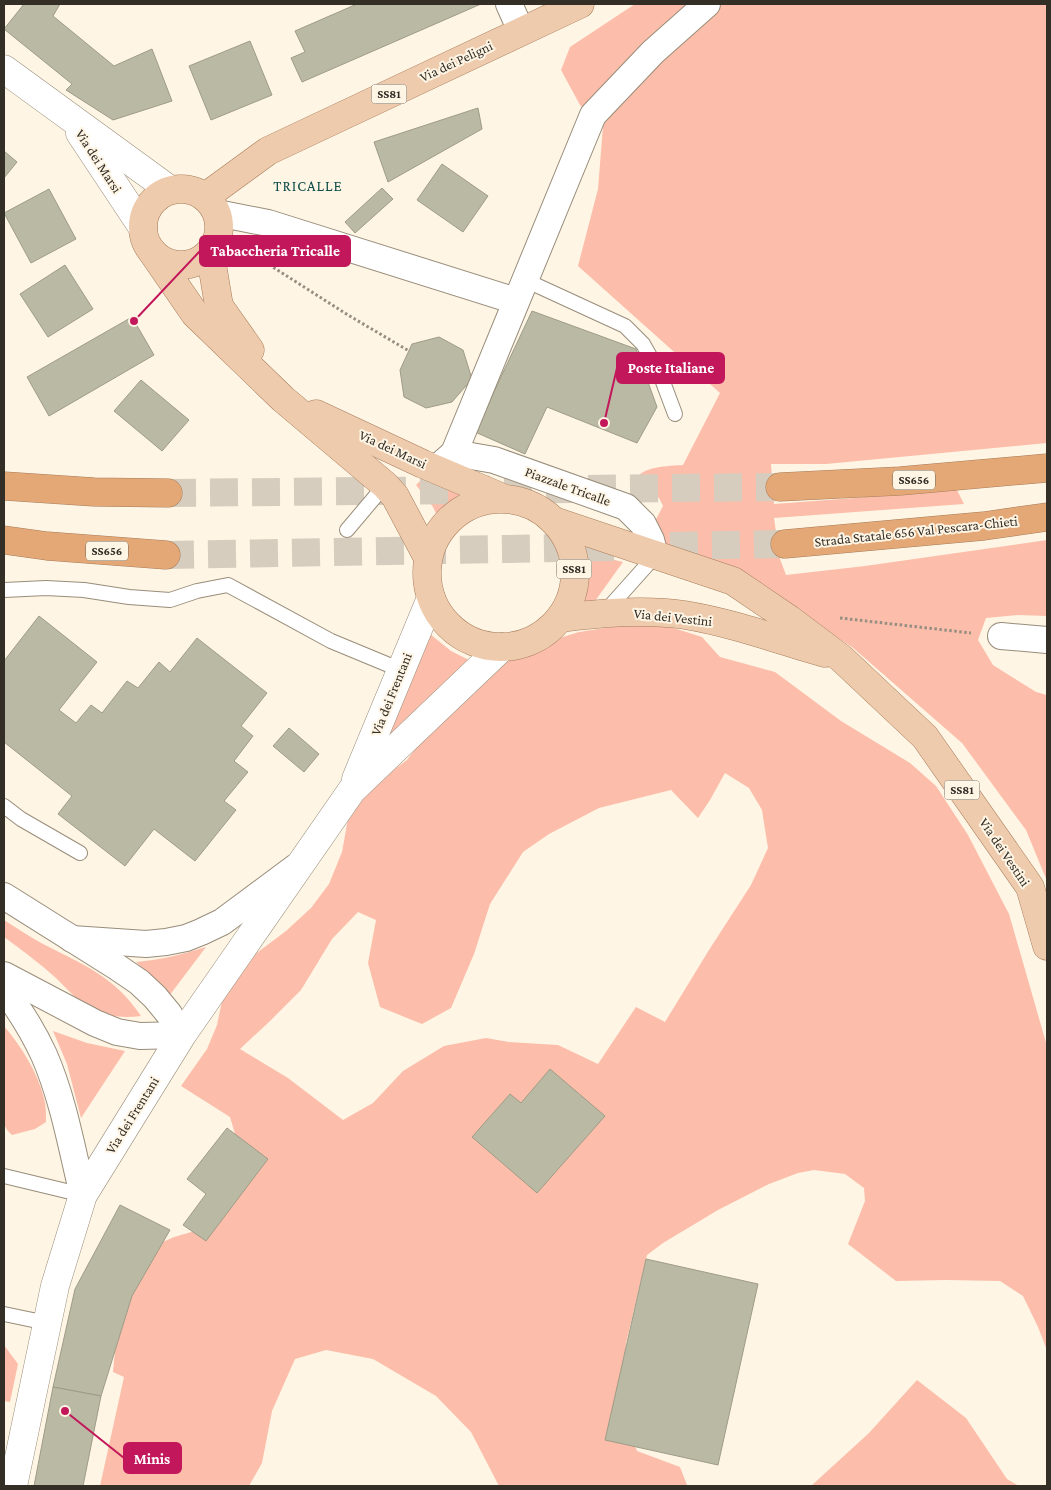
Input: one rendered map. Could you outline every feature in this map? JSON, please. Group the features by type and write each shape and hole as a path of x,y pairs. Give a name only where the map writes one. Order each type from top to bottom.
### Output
{"highway":[{"name":"SS656","path":"780,487 900,481 1047,468"},
{"path":"4,486 94,492 168,493"},
{"name":"Strada Statale 656 Val Pescara-Chieti","path":"785,544 984,526 1047,517"},
{"name":"SS656","path":"4,540 47,546 166,555"},
{"path":"4,554 47,546"}],"main road":[{"name":"Via dei Peligni","path":"213,225 268,151 580,4"},
{"name":"Via dei Marsi","path":"4,69 170,190"},
{"name":"Via dei Marsi","path":"71,119 143,228"},
{"path":"182,188 195,191 213,225 200,260 188,264 175,265 163,261 153,253 144,237 143,228 144,216 150,204 170,190 182,188"},
{"name":"Via dei Marsi","path":"213,225 219,306 284,399 445,461 503,498"},
{"name":"Via dei Marsi","path":"153,253 195,314 284,399 385,485 395,496 428,558"},
{"name":"SS81","path":"503,498 522,501 540,509 554,521 567,538 574,558 575,579 570,600 560,618 544,633 524,643 502,647 479,644 459,634 442,618 430,598 426,578 428,558 438,534 455,515 478,502 503,498"},
{"name":"Via dei Vestini","path":"554,521 733,581 841,658 925,737 1030,887 1047,946"},
{"name":"Via dei Frentani","path":"352,790 430,598"},
{"name":"Via dei Vestini","path":"560,618 605,613 642,612 692,616 724,623 841,658"},
{"name":"Via dei Frentani","path":"13,1486 55,1286 83,1195 182,1035 352,790 502,647"}],"street":[{"path":"509,4 521,31"},
{"path":"445,461 521,290 593,115 654,52 707,4"},
{"path":"213,225 268,223 521,290"},
{"name":"Piazzale Tricalle","path":"445,461 494,460 626,507 643,524 651,540 655,556"},
{"path":"1001,636 1047,640"},
{"path":"72,940 146,944 186,938 222,922 302,862"},
{"path":"4,896 118,967 138,982 155,997 169,1014 182,1035"},
{"path":"4,975 95,1023 117,1032 140,1036 182,1035"},
{"path":"4,989 18,1007 44,1055 61,1106 83,1195"}],"lane":[{"path":"521,290 625,326 643,344 660,374 674,414"},
{"path":"347,530 385,485"},
{"path":"605,613 655,556"},
{"path":"4,590 46,588 84,590 129,597 170,600 228,585 331,641 401,670"},
{"path":"4,806 21,819 80,853"},
{"path":"4,1176 83,1195"},
{"path":"4,1314 47,1323"}],"path":[{"path":"213,225 237,250 268,264 409,351"},
{"path":"838,618 1001,636"}],"shaded area":[{"path":"635,4 1047,4 1047,443 826,464 771,464 774,504 956,488 964,504 774,518 780,559 786,575 865,566 1047,540 1047,616 1018,615 986,618 978,640 993,665 1036,692 1047,695 1047,881 1026,830 962,743 852,647 786,604 644,542 663,506 659,498 640,487 634,481 643,472 649,470 683,465 720,393 578,266 598,189 603,126 580,105 561,70 570,47"},
{"path":"426,475 473,500 451,512 441,524 433,507 416,485"},
{"path":"576,551 623,562 595,601 578,606 579,565"},
{"path":"637,623 664,625 702,637 720,657 775,672 841,721 910,763 936,786 968,835 1009,914 1047,1046 1047,1350 1023,1296 1000,1281 896,1281 848,1244 865,1201 864,1188 845,1174 814,1170 798,1173 769,1184 718,1210 663,1243 647,1255 626,1343 622,1414 637,1451 680,1467 687,1485 499,1486 471,1432 436,1396 373,1359 326,1350 295,1359 272,1411 262,1463 249,1486 100,1486 124,1377 113,1372 115,1350 133,1279 147,1249 174,1237 202,1229 226,1215 238,1177 235,1134 230,1117 181,1086 207,1049 217,1025 222,1001 239,971 258,952 286,931 311,908 329,884 342,852 350,808 364,792 407,760 438,718 514,652 579,632","holes":["725,773 749,788 762,810 768,848 751,885 665,1022 636,1007 598,1064 558,1045 509,1042 486,1038 444,1046 403,1071 373,1103 343,1120 288,1078 240,1049 301,990 332,939 358,912 376,920 368,963 380,1007 422,1024 451,1008 474,954 490,904 523,852 549,834 599,808 671,790 698,818"]},
{"path":"430,634 451,651 471,661 373,760"},
{"path":"4,920 38,941 85,965 109,981 131,1002 141,1016 123,1017 106,1015 84,1004 50,972 4,937"},
{"path":"206,947 166,1000 155,980 136,962 154,960"},
{"path":"4,1026 22,1050 33,1069 41,1088 46,1110 46,1122 35,1129 12,1135 4,1124"},
{"path":"53,1031 87,1043 125,1051 81,1118 67,1064"},
{"path":"4,1345 18,1364 10,1402 4,1401"},
{"path":"917,1380 966,1418 1007,1479 1019,1486 811,1486 869,1433"}],"building":[{"path":"24,4 60,4 53,16 114,66 152,49 172,101 113,120 66,90 72,84 4,29"},
{"path":"357,4 481,4 302,82 291,58 305,52 295,31"},
{"path":"250,41 272,95 211,120 189,66"},
{"path":"478,108 482,129 388,182 374,142"},
{"path":"4,151 17,162 4,178"},
{"path":"442,164 488,196 463,232 417,200"},
{"path":"382,188 393,199 355,233 345,222"},
{"path":"49,189 76,239 31,263 4,213"},
{"path":"65,265 93,309 48,337 20,294"},
{"path":"532,311 636,349 657,407 637,443 547,407 525,454 475,432"},
{"path":"132,317 154,355 49,416 27,377"},
{"path":"439,337 463,350 472,379 452,402 426,408 404,397 400,370 412,344"},
{"path":"141,380 189,420 162,451 114,411"},
{"path":"39,616 97,662 59,710 76,723 91,705 102,713 127,681 138,688 159,662 170,672 197,638 267,693 241,726 253,736 234,761 248,772 224,801 236,810 195,861 154,829 125,866 58,814 72,796 4,742 4,661"},
{"path":"289,728 319,754 304,772 273,746"},
{"path":"550,1069 605,1116 537,1193 472,1137 510,1094 521,1103"},
{"path":"227,1128 268,1159 206,1241 183,1225 206,1194 187,1179"},
{"path":"120,1205 170,1230 132,1296 101,1396 53,1387 75,1289"},
{"path":"646,1259 758,1284 718,1465 605,1440"},
{"path":"53,1387 101,1396 83,1486 34,1486"}],"tunnel":[{"path":"168,493 780,487"},
{"path":"166,555 785,544"}],"place":[{"name":"Tabaccheria Tricalle","path":"134,321"},
{"name":"Poste Italiane","path":"604,423"},
{"name":"Minis","path":"65,1411"}],"district":[{"name":"TRICALLE","path":"308,186"}]}
